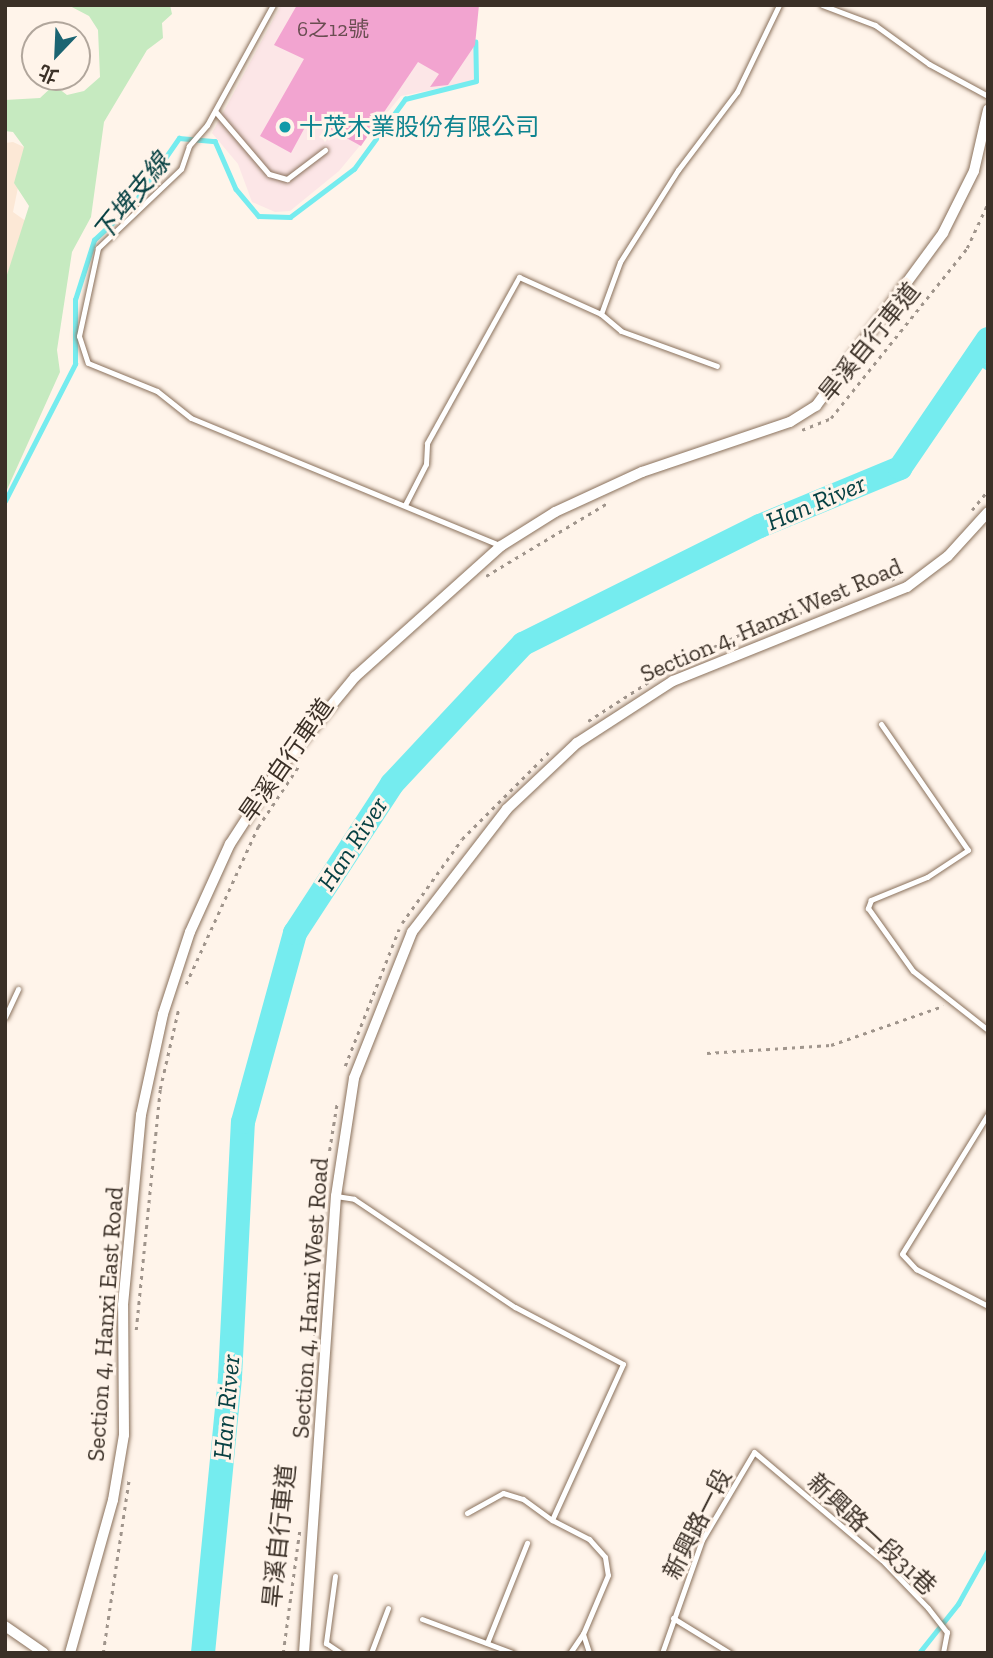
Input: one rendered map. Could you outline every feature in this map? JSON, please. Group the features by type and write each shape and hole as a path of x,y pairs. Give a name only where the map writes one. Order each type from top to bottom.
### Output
{"street":[{"name":"Section 4, Hanxi East Road","path":"70,1653 113,1500 124,1435 124,1305 141,1115 163,1014 190,932 230,844 278,770 355,677 501,546 555,512 642,472 790,422 816,406 943,233 974,171 988,110"},
{"name":"Section 4, Hanxi West Road","path":"304,1653 335,1196 354,1078 393,971 439,892 507,808 577,743 625,708 673,681 907,587 948,556 988,512"},
{"path":"5,1626 44,1653"}],"lane":[{"path":"273,5 207,125 189,146 181,169 99,248 79,335 88,363 157,391 191,418 501,546"},
{"path":"601,314 620,262 678,170 737,92 779,5"},
{"path":"822,5 875,25 929,64 988,96"},
{"path":"215,111 269,174 287,178 325,150"},
{"path":"405,505 426,464 427,443 519,277 601,314 621,331 717,366"},
{"path":"881,724 968,850 927,877 871,900 868,908 888,940 949,1004 988,1030"},
{"path":"5,1017 18,989"},
{"path":"988,1114 902,1254 916,1269 988,1306"},
{"path":"335,1196 355,1199 515,1307 623,1364 552,1520"},
{"name":"新興路一段","path":"662,1653 702,1540 754,1452"},
{"name":"新興路一段31巷","path":"754,1452 901,1579 947,1632 943,1653"},
{"path":"467,1513 503,1493 523,1499 552,1520 589,1539 605,1557 608,1575 583,1634 570,1653"},
{"path":"486,1643 527,1543"},
{"path":"335,1576 326,1643 341,1653"},
{"path":"371,1653 388,1608"},
{"path":"673,1618 730,1653"},
{"path":"422,1619 513,1653"},
{"path":"583,1634 589,1653"}],"path":[{"name":"旱溪自行車道","path":"793,433 831,418 967,248 988,203"},
{"path":"964,521 988,490"},
{"path":"477,583 618,497"},
{"path":"879,585 912,568"},
{"path":"581,726 675,665 750,630 854,595"},
{"path":"342,1075 381,964 421,893 497,799 553,749"},
{"name":"旱溪自行車道","path":"185,989 207,928 258,827 299,765"},
{"path":"136,1343 160,1089 180,1001"},
{"path":"707,1053 831,1045 949,1004"},
{"path":"328,1163 338,1100"},
{"name":"旱溪自行車道","path":"306,1441 318,1267"},
{"path":"103,1653 130,1466"},
{"name":"旱溪自行車道","path":"283,1653 301,1520"}],"shaded area":[{"name":"十茂木業股份有限公司","path":"281,5 474,5 476,81 401,96 339,171 290,211 275,212 252,202 238,164 212,133"},
{"path":"13,142 26,148 13,212 30,224 5,295 5,143"}],"green space":[{"path":"68,5 170,5 172,14 162,23 163,38 147,50 104,122 91,217 72,252 57,350 60,372 5,494 5,281 29,206 14,183 24,147 13,132 5,131 5,100 40,98 48,91 62,91 67,95 91,91 91,85 100,77 98,30 89,16"}],"building":[{"path":"297,5 479,5 475,45 448,85 430,87 439,74 418,62 361,146 310,118 291,153 260,136 304,59 274,45"}],"waterway":[{"name":"下埤支線","path":"5,501 75,364 75,300 94,240 134,203 179,138 215,141 236,189 259,216 290,217 354,169 405,99 476,81 475,42"},
{"name":"Han River","path":"203,1653 230,1377 243,1122 295,933 392,784 523,644 760,526 900,468 988,339"},
{"path":"974,359 988,368"},
{"path":"919,1653 958,1604 988,1550"}],"place":[{"name":"十茂木業股份有限公司","path":"285,127"}]}
